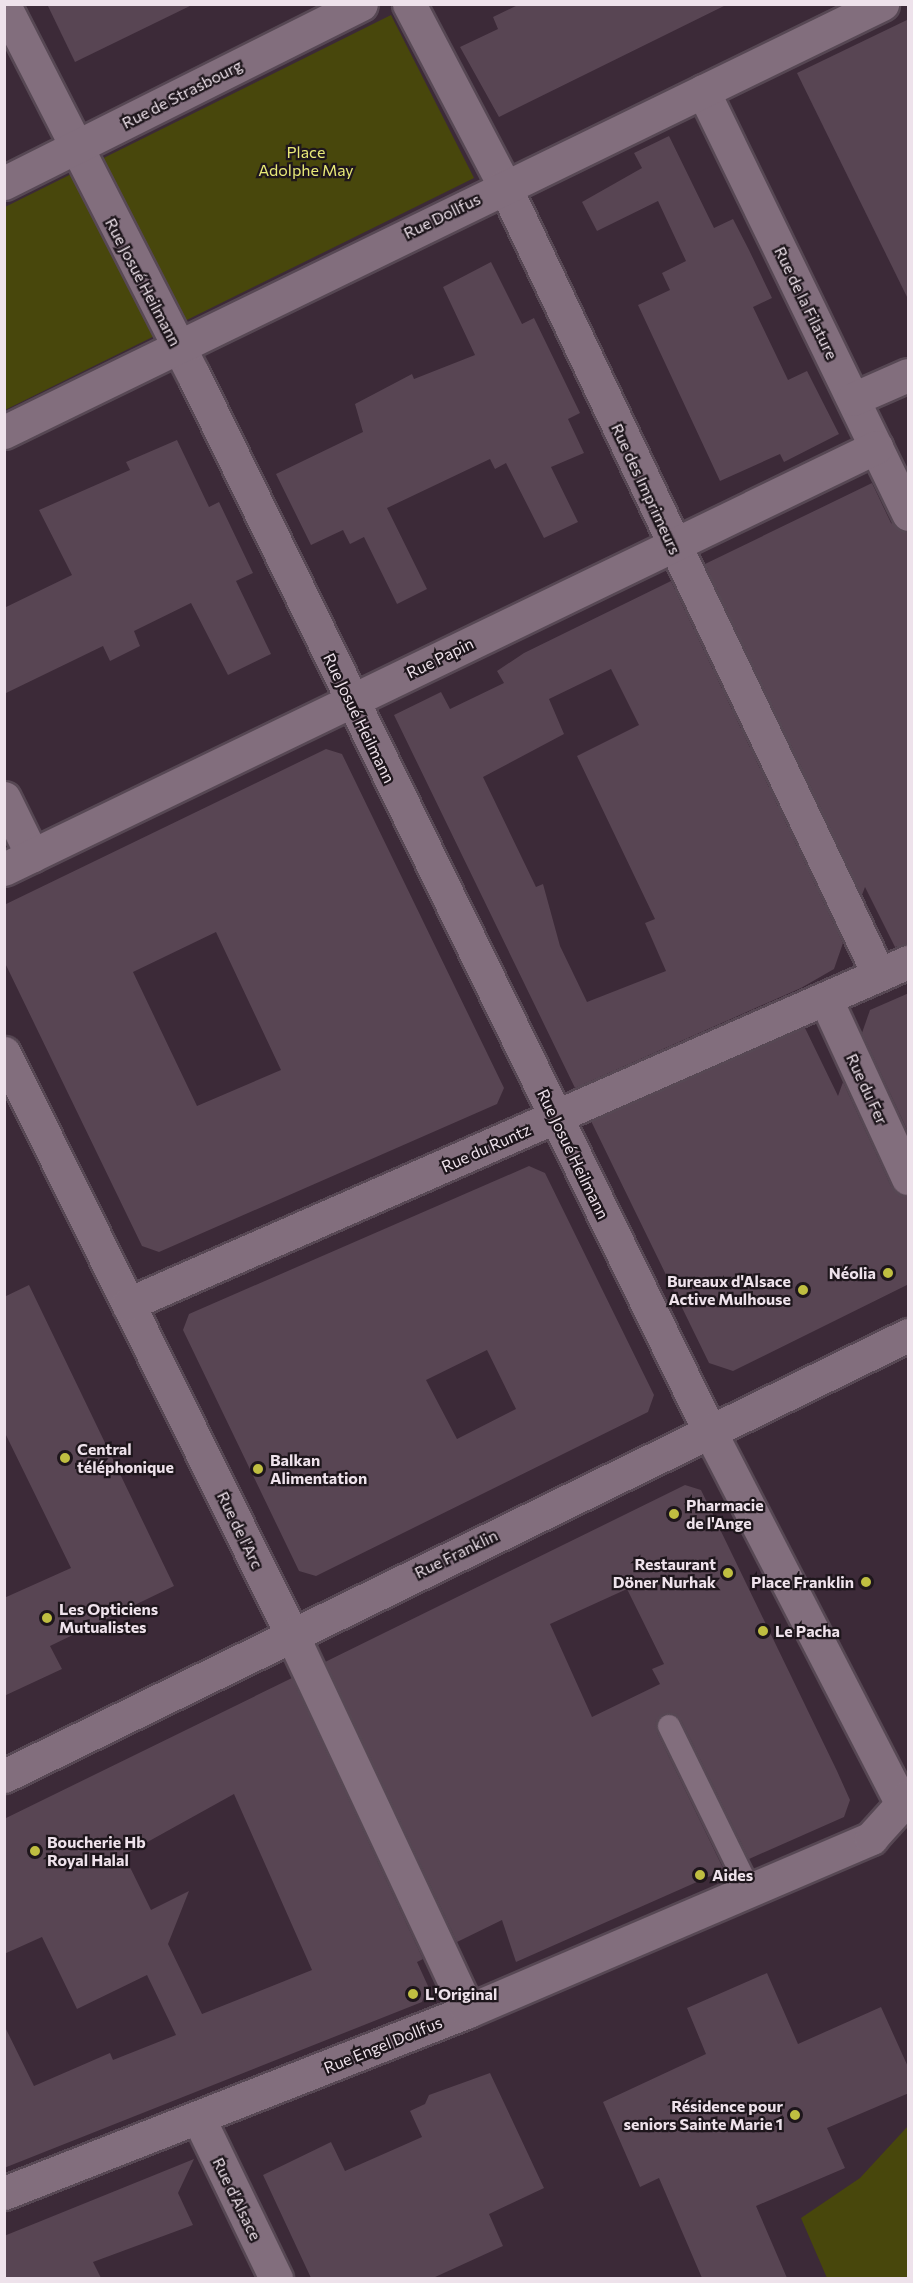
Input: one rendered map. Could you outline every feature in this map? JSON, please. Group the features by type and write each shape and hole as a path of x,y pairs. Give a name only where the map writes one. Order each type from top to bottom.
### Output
{"street":[{"name":"Rue de Strasbourg","path":"4,183 361,4"},
{"name":"Rue des Imprimeurs","path":"409,4 504,185 673,547 879,975"},
{"name":"Rue Dollfus","path":"4,432 504,185 882,4"},
{"name":"Rue Josué Heilmann","path":"4,5 74,148 178,348 710,1432"},
{"name":"Rue de la Filature","path":"703,91 909,514"},
{"path":"853,399 909,375"},
{"name":"Rue Papin","path":"18,862 876,447"},
{"path":"4,798 18,862"},
{"name":"Rue du Runtz","path":"128,1304 909,962"},
{"name":"Rue du Fer","path":"826,1000 909,1178"},
{"name":"Rue de l'Arc","path":"4,1053 292,1635 468,2011"},
{"name":"Rue Franklin","path":"4,1776 909,1335"},
{"path":"710,1432 905,1799"},
{"name":"Rue Engel Dollfus","path":"4,2193 199,2119 468,2011 750,1891 871,1838 905,1799"},
{"name":"Rue d'Alsace","path":"199,2119 276,2278"}],"lane":[{"path":"669,1726 750,1891"}],"green space":[{"name":"Place Adolphe May","path":"391,15 474,178 5,410 5,207"},
{"path":"908,2126 908,2278 827,2278 801,2218 860,2178"}],"building":[{"path":"47,4 194,4 75,62"},
{"path":"520,4 728,4 499,117 460,47 498,29 493,17"},
{"path":"909,19 909,301 797,73"},
{"path":"669,136 714,228 733,219 749,250 772,298 753,307 788,380 807,371 839,434 784,462 780,454 720,481 638,305 670,290 662,273 686,261 658,201 597,231 582,202 642,168 634,153"},
{"path":"491,262 522,324 534,318 580,413 568,419 584,453 551,467 578,522 544,538 506,463 495,469 490,459 387,508 427,589 397,604 364,537 350,544 343,530 311,545 276,474 363,432 355,404 412,374 414,379 475,355 443,287"},
{"path":"177,440 209,507 219,502 253,573 236,581 271,654 228,675 191,603 134,631 140,646 110,661 103,646 4,694 4,608 72,575 39,510 130,470 126,462"},
{"path":"872,483 891,523 909,532 909,944 895,947 865,887 862,895 705,564"},
{"path":"671,581 843,943 834,969 801,988 575,1088 394,715 441,692 450,709 504,683 497,671 524,653","holes":["611,669 639,725 577,756 655,919 645,923 666,971 587,1002 560,946 543,884 536,887 483,777 564,734 549,699"]},
{"path":"326,749 342,754 504,1088 497,1104 159,1252 142,1246 4,961 4,905","holes":["216,932 281,1070 197,1106 133,972"]},
{"path":"909,993 909,1134 862,1033 870,1010"},
{"path":"805,1028 838,1096 843,1082 891,1186 909,1196 909,1284 733,1371 709,1363 591,1121"},
{"path":"529,1166 545,1173 654,1395 648,1412 316,1576 299,1571 183,1330 189,1314","holes":["487,1350 516,1409 457,1439 426,1380"]},
{"name":"Central téléphonique","path":"29,1285 174,1586 50,1646 62,1669 4,1696 4,1598 71,1568 4,1431 4,1297"},
{"path":"685,1485 701,1490 850,1800 844,1817 749,1859 681,1720 664,1714 657,1732 724,1870 516,1962 502,1920 457,1942 325,1662","holes":["627,1589 664,1664 652,1669 660,1684 592,1717 550,1624"]},
{"path":"292,1678 423,1959 417,1962 428,1986 422,2002 4,2168 4,2025 34,2086 110,2053 113,2060 176,2035 147,1975 77,2009 42,1937 4,1954 4,1819","holes":["234,1794 312,1970 202,2014 168,1944 189,1891 151,1910 124,1855"]},
{"name":"Résidence pour seniors Sainte Marie 1","path":"767,1973 798,2044 881,2007 909,2069 909,2093 827,2128 845,2168 756,2206 787,2278 702,2278 659,2178 640,2187 603,2102 706,2054 687,2008"},
{"path":"490,2073 544,2188 489,2214 503,2246 433,2278 311,2278 263,2175 331,2142 345,2171 422,2137 410,2111 425,2104 429,2095"},
{"path":"194,2159 178,2193 193,2225 93,2262 101,2278 4,2278 4,2236"}],"place":[{"name":"Néolia","path":"888,1273"},
{"name":"Bureaux d'Alsace Active Mulhouse","path":"803,1290"},
{"name":"Central téléphonique","path":"65,1458"},
{"name":"Balkan Alimentation","path":"258,1469"},
{"name":"Pharmacie de l'Ange","path":"674,1514"},
{"name":"Restaurant Döner Nurhak","path":"728,1573"},
{"name":"Place Franklin","path":"866,1582"},
{"name":"Les Opticiens Mutualistes","path":"47,1618"},
{"name":"Le Pacha","path":"763,1631"},
{"name":"Boucherie Hb Royal Halal","path":"35,1851"},
{"name":"Aides","path":"700,1875"},
{"name":"L'Original","path":"413,1994"},
{"name":"Résidence pour seniors Sainte Marie 1","path":"795,2115"}]}
